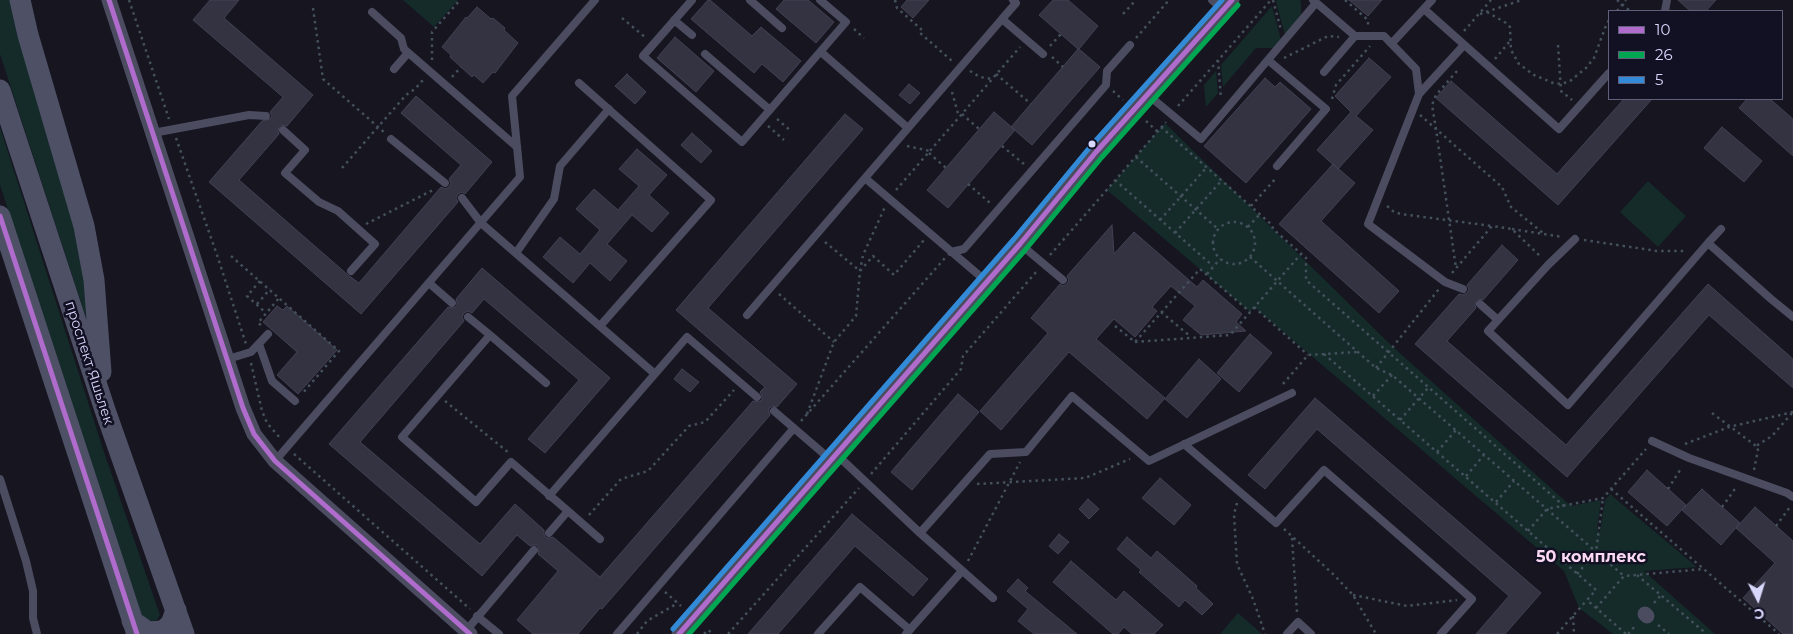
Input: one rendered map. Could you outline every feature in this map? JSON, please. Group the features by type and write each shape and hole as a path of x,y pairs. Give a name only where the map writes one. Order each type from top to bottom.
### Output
{"main road":[{"path":"20,0 28,35 84,226 89,250 94,280 105,410"},
{"name":"проспект Яшьлек","path":"0,90 105,410 184,634"},
{"path":"0,216 135,628 148,632 163,631 171,624 176,610"}],"street":[{"path":"109,0 243,408 254,434 275,461 467,633"},
{"path":"678,634 1020,244 1096,152 1148,94 1222,3"}],"lane":[{"path":"275,461 520,177 512,96 596,0"},
{"path":"692,0 643,56 742,142 846,22 820,0"},
{"path":"750,0 782,28"},
{"path":"747,315 1002,20 1016,3 1013,0"},
{"path":"1392,43 1432,0"},
{"path":"1148,94 1201,139 1271,62 1284,41 1314,2 1355,36 1384,36 1392,43 1416,69 1419,94"},
{"path":"1424,9 1558,128 1608,74"},
{"path":"372,12 401,38 404,49 408,53 517,147"},
{"path":"674,20 692,35"},
{"path":"1002,20 1044,53"},
{"path":"1324,72 1355,36"},
{"path":"951,252 964,249 1032,171 1106,85 1107,71 1130,45"},
{"path":"1463,289 1445,282 1368,224 1419,94 1464,45"},
{"path":"821,52 908,128"},
{"path":"394,69 408,53"},
{"path":"705,54 769,111"},
{"path":"1271,62 1326,109 1277,166"},
{"path":"579,83 711,200 600,326"},
{"path":"516,254 554,199 560,166 609,109"},
{"path":"153,133 250,115 266,116"},
{"path":"283,130 305,150 285,173 318,202 338,211 375,244 351,271"},
{"path":"392,139 445,184"},
{"path":"866,178 987,282"},
{"path":"462,198 481,223 655,374"},
{"path":"1575,238 1488,331 1568,405 1721,229"},
{"path":"1708,243 1771,300 1793,317"},
{"path":"1020,244 1063,280"},
{"path":"429,283 452,302"},
{"path":"1480,304 1498,320"},
{"path":"468,316 546,383"},
{"path":"228,359 249,353 260,344 266,331"},
{"path":"490,335 402,437 476,502 511,462 600,539"},
{"path":"549,496 687,337 757,396"},
{"path":"260,344 272,381 295,401"},
{"path":"920,533 990,454 1026,452 1072,396 1149,461 1292,393"},
{"path":"774,411 865,480 920,533 993,598"},
{"path":"617,634 794,428"},
{"path":"1652,441 1688,458 1790,495 1793,485"},
{"path":"1184,444 1276,523 1324,470 1472,599 1441,634"},
{"path":"0,479 26,561 33,591 33,618 38,634"},
{"path":"549,533 568,511"},
{"path":"467,633 477,616 534,550"},
{"path":"818,634 860,587 908,632 962,571"},
{"path":"477,616 499,634"},
{"path":"1287,634 1298,622 1311,634"}],"path":[{"path":"129,0 170,121"},
{"path":"342,168 406,95 416,89 430,72 432,69 432,32 460,0"},
{"path":"895,0 897,8 921,29 919,32 952,62"},
{"path":"1123,14 1136,0"},
{"path":"1130,45 1169,0"},
{"path":"1272,0 1284,41"},
{"path":"1176,109 1272,0"},
{"path":"1458,38 1491,0"},
{"path":"1478,15 1522,0"},
{"path":"1617,0 1629,10"},
{"path":"1618,10 1626,0"},
{"path":"313,8 323,79 392,139"},
{"path":"1487,12 1510,27 1511,50 1519,64 1542,80 1560,84 1570,81 1586,68 1594,58 1608,22"},
{"path":"622,18 653,45"},
{"path":"846,22 864,38"},
{"path":"1271,62 1328,36 1341,37 1353,23 1368,24"},
{"path":"1061,34 1044,53 1063,67"},
{"path":"1488,66 1510,41"},
{"path":"1558,45 1561,91 1579,106"},
{"path":"1456,268 1432,105 1436,95 1473,53"},
{"path":"1218,60 1222,114"},
{"path":"996,74 1031,104"},
{"path":"949,81 961,116 979,129"},
{"path":"1115,93 1122,100"},
{"path":"769,111 791,131"},
{"path":"1412,111 1419,114 1502,187 1511,207 1543,234"},
{"path":"728,634 961,369 963,356 1168,119"},
{"path":"761,120 784,140"},
{"path":"1146,121 1158,132"},
{"path":"1162,127 1260,214 1272,225 1273,229 1306,258 1306,280 1564,506"},
{"path":"174,134 249,353 262,411 267,423 282,441"},
{"path":"896,143 930,152 946,168"},
{"path":"1002,146 1032,171"},
{"path":"1136,157 1218,229"},
{"path":"1251,206 1278,176 1277,166"},
{"path":"1160,220 1207,167"},
{"path":"1115,180 1213,266"},
{"path":"1175,233 1222,180"},
{"path":"358,228 445,184"},
{"path":"968,184 998,210"},
{"path":"1378,199 1394,212 1492,226"},
{"path":"1248,227 1260,214"},
{"path":"1233,222 1239,222 1248,227 1255,242 1250,257 1245,261 1235,264 1224,262 1220,259 1216,254 1213,244 1213,238 1218,229 1223,225 1233,222"},
{"path":"1512,228 1658,250 1701,251"},
{"path":"817,234 860,271 873,256 894,274 930,233"},
{"path":"794,428 951,252"},
{"path":"1115,326 1135,342 1230,335 1301,254"},
{"path":"231,256 340,351 295,401"},
{"path":"1250,257 1376,368 1393,376 1624,576"},
{"path":"1207,274 1220,259"},
{"path":"1135,342 1200,269 1250,312"},
{"path":"260,281 248,296 266,313"},
{"path":"771,287 834,342"},
{"path":"257,304 270,289"},
{"path":"266,331 258,323 280,298"},
{"path":"1254,307 1308,355 1358,352"},
{"path":"1162,312 1192,338"},
{"path":"1324,354 1596,590 1557,634"},
{"path":"1283,384 1308,355"},
{"path":"1374,398 1393,376"},
{"path":"582,524 621,479 648,471 689,426 706,422 741,383"},
{"path":"1400,420 1428,388"},
{"path":"438,395 509,453 511,462"},
{"path":"1712,412 1756,446 1758,450 1753,481"},
{"path":"1671,450 1729,427 1793,412 1772,436 1756,446"},
{"path":"1437,452 1456,430"},
{"path":"1577,574 1596,552 1603,498 1652,441"},
{"path":"962,571 1026,452"},
{"path":"293,453 477,616"},
{"path":"1465,476 1484,455"},
{"path":"1668,489 1688,458"},
{"path":"963,484 1085,478 1128,459 1149,461"},
{"path":"1722,507 1743,477"},
{"path":"1495,503 1514,481"},
{"path":"1611,489 1779,634"},
{"path":"1240,492 1234,514 1237,564 1253,599 1265,634"},
{"path":"1528,531 1547,509 1603,498"},
{"path":"1776,526 1793,503"},
{"path":"1298,622 1291,536 1353,595 1376,634"},
{"path":"1596,608 1624,576 1704,569"},
{"path":"1636,574 1686,616 1704,634"},
{"path":"659,586 681,606"},
{"path":"1353,595 1407,606 1472,599"},
{"path":"1586,600 1626,634"},
{"path":"637,634 648,621 678,603"},
{"path":"1573,616 1574,634"},
{"path":"704,634 707,629 713,634"}],"green space":[{"path":"0,0 12,0 81,250 90,331 0,54"},
{"path":"403,0 458,0 434,27"},
{"path":"1277,0 1300,0 1301,2 1301,15 1285,35 1276,2"},
{"path":"1272,6 1281,40 1274,48 1256,48 1223,87 1221,65"},
{"path":"1216,71 1218,93 1206,107 1204,85"},
{"path":"1165,123 1393,347 1571,506 1601,500 1597,529 1600,532 1605,500 1610,494 1697,567 1644,571 1715,634 1613,634 1579,608 1564,571 1254,307 1250,312 1107,190"},
{"path":"0,127 103,449 160,615 157,620 146,619 141,614 0,185"},
{"path":"1648,181 1686,216 1658,247 1620,212"},
{"path":"1238,613 1261,633 1261,634 1220,634"}],"building":[{"path":"210,0 239,0 224,18 313,95 287,126 282,125 279,127 279,134 239,180 359,283 441,187 445,189 449,187 451,183 449,179 461,165 401,113 416,96 492,162 465,194 462,192 458,194 456,198 458,202 361,314 209,182 262,121 270,119 272,116 270,112 283,97 193,20"},
{"path":"708,0 752,36 761,27 801,61 783,82 762,64 754,73 691,19"},
{"path":"784,0 808,0 834,22 816,43 776,9"},
{"path":"907,0 929,0 913,18 901,7"},
{"path":"1053,0 1068,0 1098,26 1079,49 1100,67 1032,145 1011,127 1078,49 1039,15"},
{"path":"1349,0 1382,0 1368,16"},
{"path":"1678,0 1716,0 1707,10 1689,10"},
{"path":"477,7 505,28 504,30 518,43 495,73 493,72 483,83 474,75 472,77 442,47 466,17"},
{"path":"675,37 714,71 696,92 657,58"},
{"path":"1369,58 1391,77 1356,116 1373,130 1338,169 1317,150 1351,112 1335,96"},
{"path":"627,74 646,92 635,104 615,86"},
{"path":"1265,78 1275,87 1280,82 1311,109 1246,183 1204,146"},
{"path":"1451,81 1557,174 1623,100 1651,100 1558,205 1436,98"},
{"path":"909,84 920,93 910,104 899,95"},
{"path":"1746,100 1771,100 1793,119 1793,156 1739,108"},
{"path":"994,112 1015,130 948,208 927,190"},
{"path":"845,114 863,129 708,308 797,384 777,407 769,408 770,415 602,609 600,608 578,634 533,634 517,620 558,571 538,554 539,549 537,545 530,546 517,535 482,576 329,444 448,307 453,308 457,306 456,299 482,268 610,378 545,453 528,439 579,380 484,299 472,313 468,311 464,313 462,317 464,321 360,442 480,544 515,504 544,530 546,538 553,537 600,577 753,401 758,402 762,400 760,392 765,387 676,310"},
{"path":"1722,127 1762,161 1744,182 1704,148"},
{"path":"692,133 712,151 701,163 681,145"},
{"path":"637,149 667,175 649,195 669,213 652,232 632,215 607,244 627,261 610,281 590,263 573,283 543,257 560,237 580,254 600,230 576,209 594,189 618,210 639,186 619,169"},
{"path":"1333,164 1355,183 1321,221 1399,291 1379,313 1279,224"},
{"path":"1112,225 1114,254 1134,232 1197,287 1203,280 1242,314 1236,322 1246,331 1201,335 1183,320 1195,306 1171,286 1152,307 1157,311 1135,337 1114,319 1096,339 1165,398 1147,419 1069,352 1001,430 980,411 1048,333 1031,318 1060,284 1063,286 1067,284 1069,280 1067,276"},
{"path":"1502,245 1518,260 1483,300 1479,299 1476,301 1476,308 1447,341 1566,445 1708,284 1793,359 1793,388 1709,315 1567,477 1415,344 1459,294 1467,293 1469,289 1467,285"},
{"path":"277,306 283,310 287,306 337,350 298,394 277,375 297,352 263,322"},
{"path":"1250,334 1272,353 1239,392 1217,373"},
{"path":"1199,359 1221,379 1187,418 1165,399"},
{"path":"682,369 699,382 690,392 674,379"},
{"path":"958,394 979,412 912,490 891,472"},
{"path":"1315,398 1541,593 1505,634 1476,634 1509,596 1317,429 1265,489 1248,475"},
{"path":"1647,470 1686,505 1667,526 1628,492"},
{"path":"1160,478 1191,505 1174,525 1142,498"},
{"path":"1702,489 1740,523 1721,545 1682,510"},
{"path":"1088,499 1099,509 1089,519 1079,509"},
{"path":"1755,507 1793,541 1793,634 1783,634 1743,598 1775,563 1736,528"},
{"path":"852,514 928,579 913,596 855,546 778,634 748,634"},
{"path":"1059,534 1069,542 1058,554 1049,546"},
{"path":"1127,537 1151,558 1157,551 1197,586 1196,588 1213,604 1202,615 1185,600 1179,607 1139,572 1141,570 1117,549"},
{"path":"1071,561 1116,600 1124,591 1163,625 1154,634 1132,634 1124,627 1118,634 1113,634 1053,582"},
{"path":"1018,579 1028,588 1025,591 1077,634 1034,634 1018,621 1028,609 1007,591"}],"transit line":[{"name":"10","path":"109,0 243,408 254,434 275,461 470,634"},
{"name":"5","path":"673,629 1014,239 1090,147 1222,0"},
{"name":"10","path":"679,634 1020,244 1096,152 1232,0"},
{"name":"26","path":"689,634 1026,249 1102,157 1238,5"},
{"name":"10","path":"0,216 137,634"}],"district":[{"name":"50 комплекс","path":"1591,557"}]}
